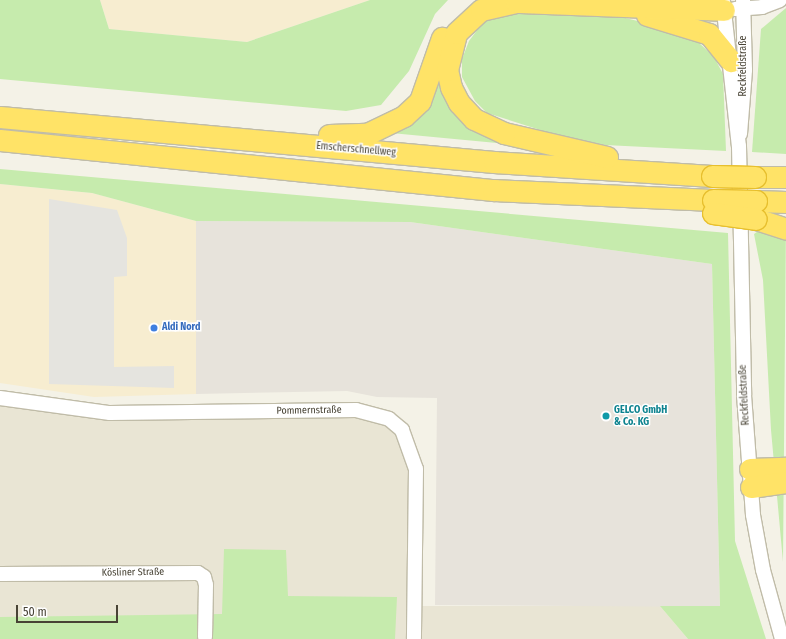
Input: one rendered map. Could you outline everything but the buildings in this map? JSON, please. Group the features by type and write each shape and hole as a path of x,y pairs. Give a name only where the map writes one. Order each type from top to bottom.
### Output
{"highway":[{"path":"182,133 216,125 346,136 367,134 387,127 420,101 447,29 464,10 480,0"},
{"path":"733,5 517,2 480,10 456,33 451,47 447,70 458,103 474,119 504,133 580,153 672,166 712,176 786,177"},
{"path":"614,4 709,34 731,61"},
{"name":"Emscherschnellweg","path":"0,117 487,161 712,176"},
{"path":"0,140 493,190 601,195 756,210 786,202"},
{"path":"756,210 786,229"},
{"path":"750,478 786,468"},
{"path":"750,478 786,482"}],"street":[{"path":"733,5 780,0"},
{"name":"Reckfeldstraße","path":"733,5 731,61 739,146 750,478 757,542 782,639"},
{"name":"Reckfeldstraße","path":"733,5 745,70 739,146"},
{"name":"Pommernstraße","path":"0,398 110,413 356,410 389,418 402,430 416,469 414,639"},
{"name":"Kösliner Straße","path":"0,574 198,573 204,577 206,585 205,637"}],"shaded area":[{"path":"100,0 370,0 247,42 109,29"},
{"path":"0,184 92,193 196,221 196,394 94,397 0,383"},
{"path":"49,199 117,210 127,238 127,276 114,277 114,367 174,366 174,388 49,384"},
{"path":"196,221 410,222 712,264 720,607 435,605 437,398 377,397 347,391 196,394"},
{"path":"0,400 45,408 349,409 395,429 408,467 408,606 660,606 688,639 0,639"}],"green space":[{"path":"0,0 100,0 109,29 247,42 370,0 448,0 435,14 409,71 381,105 346,111 0,79"},
{"path":"786,8 786,154 752,152 761,29"},
{"path":"516,12 609,14 699,36 697,41 714,57 723,74 726,151 605,145 556,135 487,113 475,101 462,77 462,59 469,41 484,21"},
{"path":"440,71 444,91 518,145 391,133"},
{"path":"0,169 728,233 735,541 766,639 688,639 660,606 720,606 712,264 410,222 196,221 92,193 0,184"},
{"path":"775,220 786,220 783,562 771,430 763,280 754,234"},
{"path":"224,549 286,550 288,596 397,597 395,639 0,639 0,617 222,614"}],"place":[{"name":"Aldi Nord","path":"154,328"},
{"name":"GELCO GmbH & Co. KG","path":"606,416"}]}
